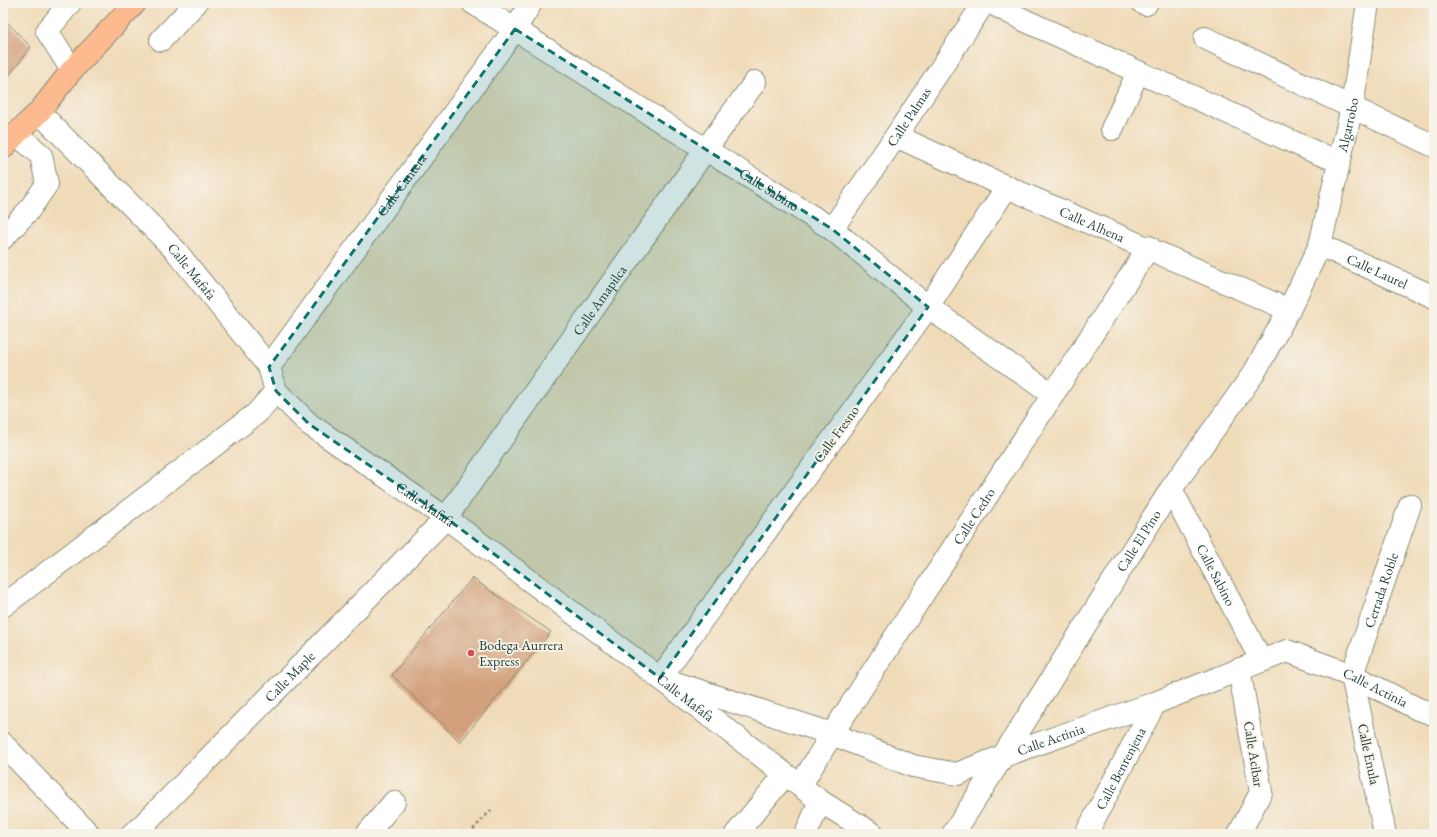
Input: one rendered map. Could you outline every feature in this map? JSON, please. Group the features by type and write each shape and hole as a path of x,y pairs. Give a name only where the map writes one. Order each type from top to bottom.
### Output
{"main road":[{"path":"10,141 39,112 72,70 136,3"}],"street":[{"path":"70,3 47,31 72,70"},
{"path":"161,40 196,3"},
{"name":"Calle Sabino","path":"473,3 832,229 928,307 1053,395"},
{"name":"Calle Cantera","path":"269,367 516,30 531,3"},
{"name":"Calle Palmas","path":"832,229 896,136 984,3"},
{"path":"991,3 1026,21 1317,154 1339,161"},
{"name":"Algarrobo","path":"1320,245 1352,107 1368,3"},
{"path":"1205,38 1434,146"},
{"path":"1112,129 1138,72"},
{"name":"Calle Amapilca","path":"446,518 706,149 755,82"},
{"name":"Calle Mafafa","path":"39,112 176,251 269,367 276,391 310,424 446,518 660,678 820,801 874,834"},
{"name":"Calle Alhena","path":"896,136 1007,187 1149,247 1289,310"},
{"path":"3,238 29,210 46,184 41,155 10,141"},
{"name":"Calle Fresno","path":"660,678 928,307 1007,187"},
{"name":"Calle Laurel","path":"1320,245 1434,297"},
{"name":"Calle El Pino","path":"953,834 1171,489 1254,373 1289,310 1320,245"},
{"name":"Calle Cedro","path":"736,834 792,780 832,734 1149,247"},
{"path":"3,606 257,413 276,391"},
{"name":"Calle Sabino","path":"1171,489 1261,660"},
{"name":"Cerrada Roble","path":"1352,675 1410,505"},
{"name":"Calle Maple","path":"132,834 138,830 446,518"},
{"name":"Calle Actinia","path":"660,678 832,734 913,766 957,774 1003,756 1155,703 1287,650 1352,675 1418,709 1434,714"},
{"name":"Calle Acibar","path":"1239,669 1261,792 1239,834"},
{"name":"Calle Enula","path":"1352,675 1385,834"},
{"name":"Calle Benrenjena","path":"1086,834 1155,703"},
{"path":"3,744 89,834"},
{"path":"806,834 820,801"},
{"path":"367,834 394,802"}],"path":[{"path":"469,834 493,808"}],"highlighted area":[{"path":"515,29 832,229 928,307 660,678 446,518 309,424 276,391 269,367"}],"building":[{"path":"4,19 31,47 3,83 3,21"},
{"name":"Bodega Aurrera Express","path":"472,578 551,632 460,742 392,675"}],"place":[{"name":"Bodega Aurrera Express","path":"471,653"}]}
